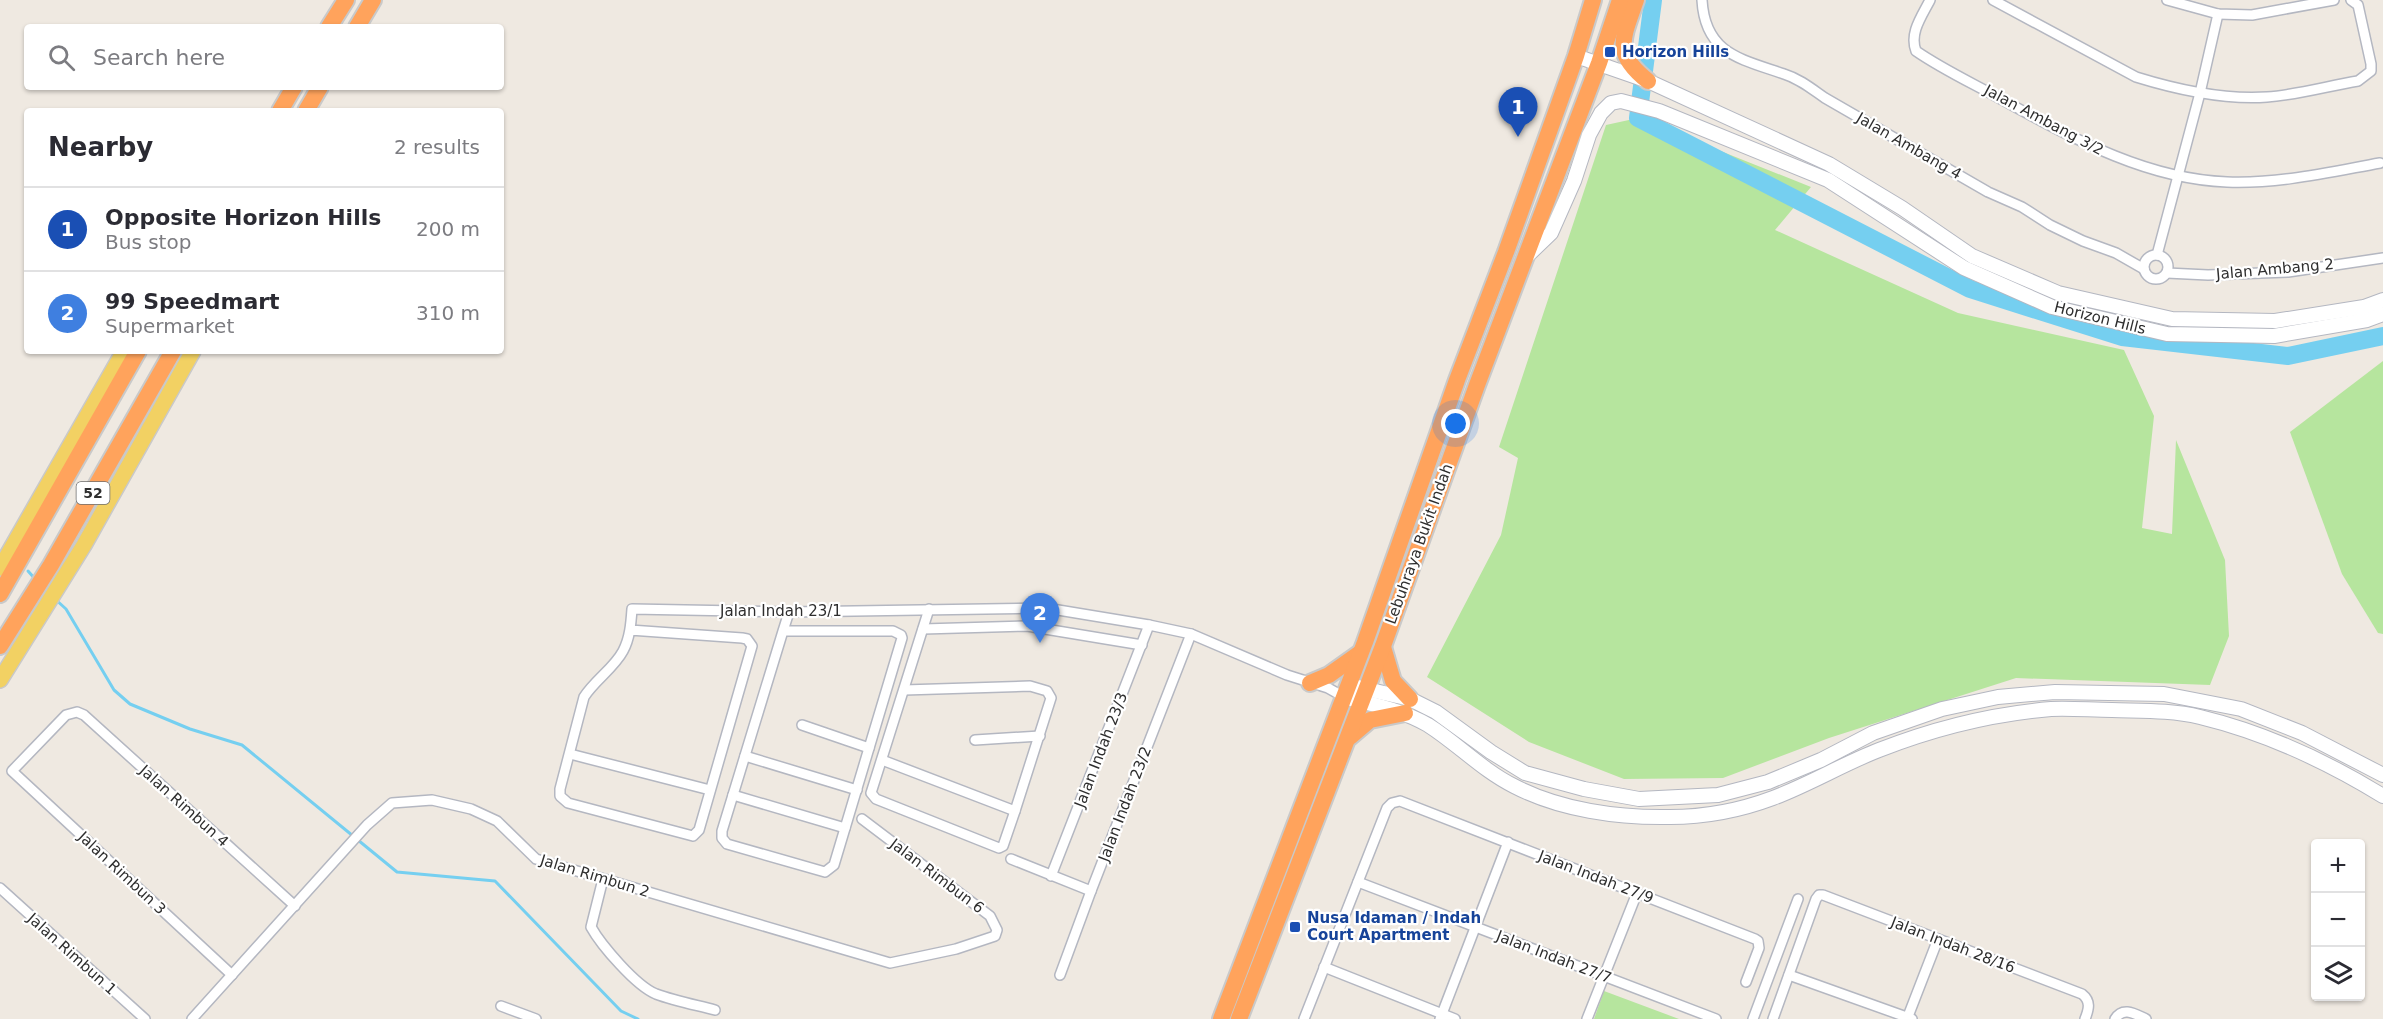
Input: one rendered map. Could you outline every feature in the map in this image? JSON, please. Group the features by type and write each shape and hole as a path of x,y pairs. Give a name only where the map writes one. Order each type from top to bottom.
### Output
{"highway":[{"path":"331,24 346,0"},
{"path":"359,24 373,0"},
{"name":"Lebuhraya Bukit Indah","path":"1221,1019 1347,691 1576,56 1593,0"},
{"name":"Lebuhraya Bukit Indah","path":"1239,1019 1383,646 1477,385 1599,63 1620,0"},
{"path":"1636,0 1624,35 1624,51 1633,69 1648,81"},
{"path":"308,108 318,90"},
{"name":"52","path":"0,594 136,354"},
{"name":"52","path":"4,640 51,566 171,354"},
{"path":"1344,744 1370,720 1407,706 1393,681 1383,646"},
{"path":"1310,683 1329,675 1360,653"}],"main road":[{"name":"Horizon Hills","path":"1576,56 1648,81 1829,164 1902,208 1972,256 2058,292 2172,319 2275,321 2364,307 2383,300"},
{"name":"Horizon Hills","path":"1525,258 1551,232 1574,181 1589,135 1600,113 1611,104 1621,101 1659,111 1828,180 1964,268 2052,307 2167,334 2274,336 2367,320 2383,314"},
{"path":"0,568 122,354"},
{"path":"0,680 84,544 192,354"},
{"path":"1347,691 1436,712 1491,752 1526,773 1584,789 1639,799 1718,795 1768,782 1821,760 1873,733 1942,710 1998,697 2055,692 2164,694 2241,710 2302,732 2383,775"},
{"path":"1407,706 1482,768 1516,788 1572,807 1609,813 1670,817 1721,813 1772,799 1878,750 1949,725 2006,714 2054,709 2163,711 2198,716 2299,750 2383,796"}],"street":[{"name":"Jalan Ambang 4","path":"1702,0 1706,26 1713,40 1725,51 1763,69 1803,82 1825,98 1988,192 2022,207 2083,241 2116,254 2144,269"},
{"name":"Jalan Ambang 3/2","path":"1930,0 1913,35 1916,51 2079,141 2128,161 2177,175 2227,182 2281,180 2380,163"},
{"path":"1993,0 2125,72 2161,85 2233,97 2268,97 2358,81 2365,77 2371,71 2371,64 2358,4 2352,0"},
{"path":"2167,0 2218,14 2252,15 2334,0"},
{"path":"2157,255 2200,93 2218,14"},
{"path":"2157,255 2167,261 2167,273 2162,278 2154,279 2148,276 2144,269 2147,259 2157,255"},
{"name":"Jalan Ambang 2","path":"2167,273 2208,275 2288,272 2383,258"},
{"name":"Jalan Indah 23/1","path":"630,630 632,609 789,612 1046,608 1191,634 1310,683 1347,691"},
{"path":"904,690 1030,686 1047,691 1051,698 1003,846 999,848 876,800 871,793 929,609"},
{"path":"783,631 893,631 901,634 902,639 834,865 825,872 724,842 722,831 783,631 789,612"},
{"name":"Jalan Indah 23/3","path":"1051,876 1149,625"},
{"path":"923,629 1028,626 1142,645"},
{"path":"630,630 742,638 751,643 697,834 690,835 563,800 560,796 560,789 570,754 584,698 591,686 624,650 630,630"},
{"name":"Jalan Indah 23/2","path":"1060,975 1090,891 1191,634"},
{"name":"Jalan Rimbun 4","path":"71,713 77,712 84,715 295,906"},
{"name":"Jalan Rimbun 3","path":"71,713 62,719 12,771 232,975"},
{"path":"802,726 869,747"},
{"path":"975,740 1040,736"},
{"path":"570,754 710,790"},
{"path":"745,756 857,789"},
{"path":"882,760 1015,811"},
{"path":"733,795 845,828"},
{"name":"Jalan Rimbun 2","path":"192,1019 367,825 392,803 432,800 471,809 496,821 536,859 890,963 956,949"},
{"name":"Jalan Indah 27/9","path":"1358,882 1387,808 1392,803 1400,801 1408,803 1758,941 1759,948 1746,982"},
{"name":"Jalan Rimbun 6","path":"862,819 990,916 997,930 995,936 956,949"},
{"path":"1441,1016 1508,842"},
{"path":"1011,859 1090,891"},
{"path":"603,879 591,927 600,942 642,986 655,993 715,1010"},
{"path":"1304,1019 1358,882"},
{"name":"Jalan Indah 27/7","path":"1358,882 1716,1019"},
{"name":"Jalan Rimbun 1","path":"0,888 145,1019"},
{"path":"1587,1019 1637,893"},
{"name":"Jalan Indah 28/16","path":"1789,975 1819,895 1828,896 2087,998 2088,1010 2085,1019"},
{"path":"1753,1019 1798,899"},
{"path":"1773,1019 1789,975 1909,1018 1938,939"},
{"path":"1324,967 1441,1016 1455,1019"},
{"path":"501,1006 536,1019"},
{"path":"2117,1016 2129,1012 2146,1019"}],"green space":[{"path":"1638,118 1811,187 1775,230 1958,313 2124,350 2154,416 2142,528 2172,534 2176,440 2225,560 2229,636 2210,685 2016,678 1829,738 1723,778 1624,779 1529,742 1427,677 1501,535 1518,458 1499,447 1606,125"},
{"path":"2383,361 2383,634 2378,633 2342,574 2290,432"},
{"path":"1604,991 1679,1019 1594,1019"}],"waterway":[{"path":"1653,0 1638,118 1970,289 2122,337 2288,356 2383,336"},
{"path":"28,571 36,580"},
{"path":"55,599 66,609 114,690 130,704 190,729 242,745 397,872 495,881 621,1011 638,1019"}],"place":[{"name":"Horizon Hills","path":"1610,52"},
{"name":"Opposite Horizon Hills","path":"1518,137"},
{"name":"99 Speedmart","path":"1040,643"},
{"name":"Nusa Idaman / Indah Court Apartment","path":"1295,927"}]}
